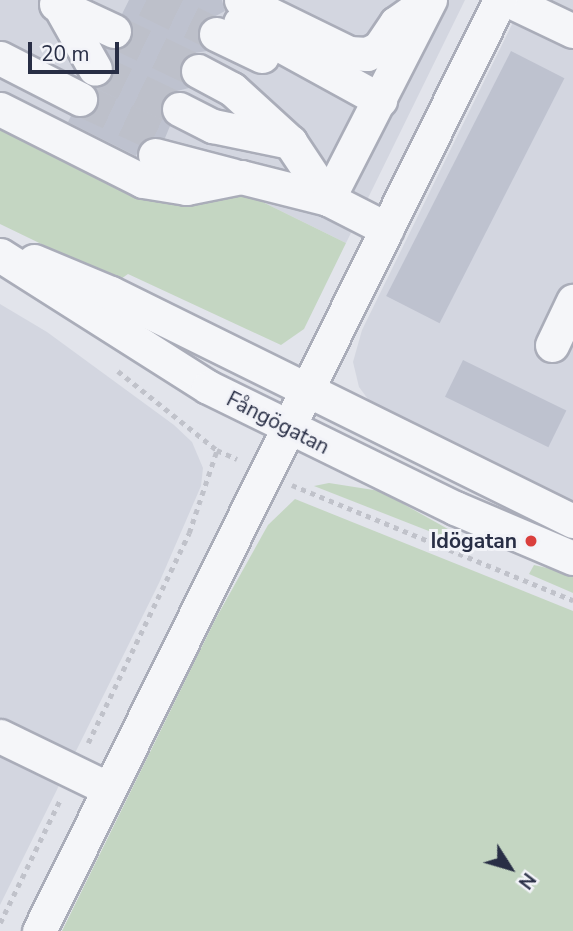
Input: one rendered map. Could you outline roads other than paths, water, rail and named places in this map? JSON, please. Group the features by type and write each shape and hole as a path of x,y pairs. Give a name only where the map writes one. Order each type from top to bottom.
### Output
{"street":[{"path":"228,16 349,53 367,54 379,48 396,23 429,0"},
{"path":"328,199 429,0"},
{"path":"39,931 500,0"},
{"path":"508,0 573,32"},
{"path":"54,3 104,50"},
{"path":"228,16 334,79 380,100"},
{"path":"14,65 76,107"},
{"path":"188,90 290,142 328,199"},
{"path":"0,109 143,181 186,188 241,177"},
{"path":"160,147 241,177 328,199 387,229"},
{"name":"Fångögatan","path":"0,246 111,293 573,521"},
{"name":"Fångögatan","path":"0,256 186,375 289,429 454,508 573,558"},
{"path":"552,345 573,301"},
{"path":"0,736 109,789"}],"tunnel":[{"path":"146,0 216,34"},
{"path":"114,31 198,71"},
{"path":"95,69 179,109"},
{"path":"80,99 164,138"}],"place":[{"name":"Idögatan","path":"531,541"}]}
